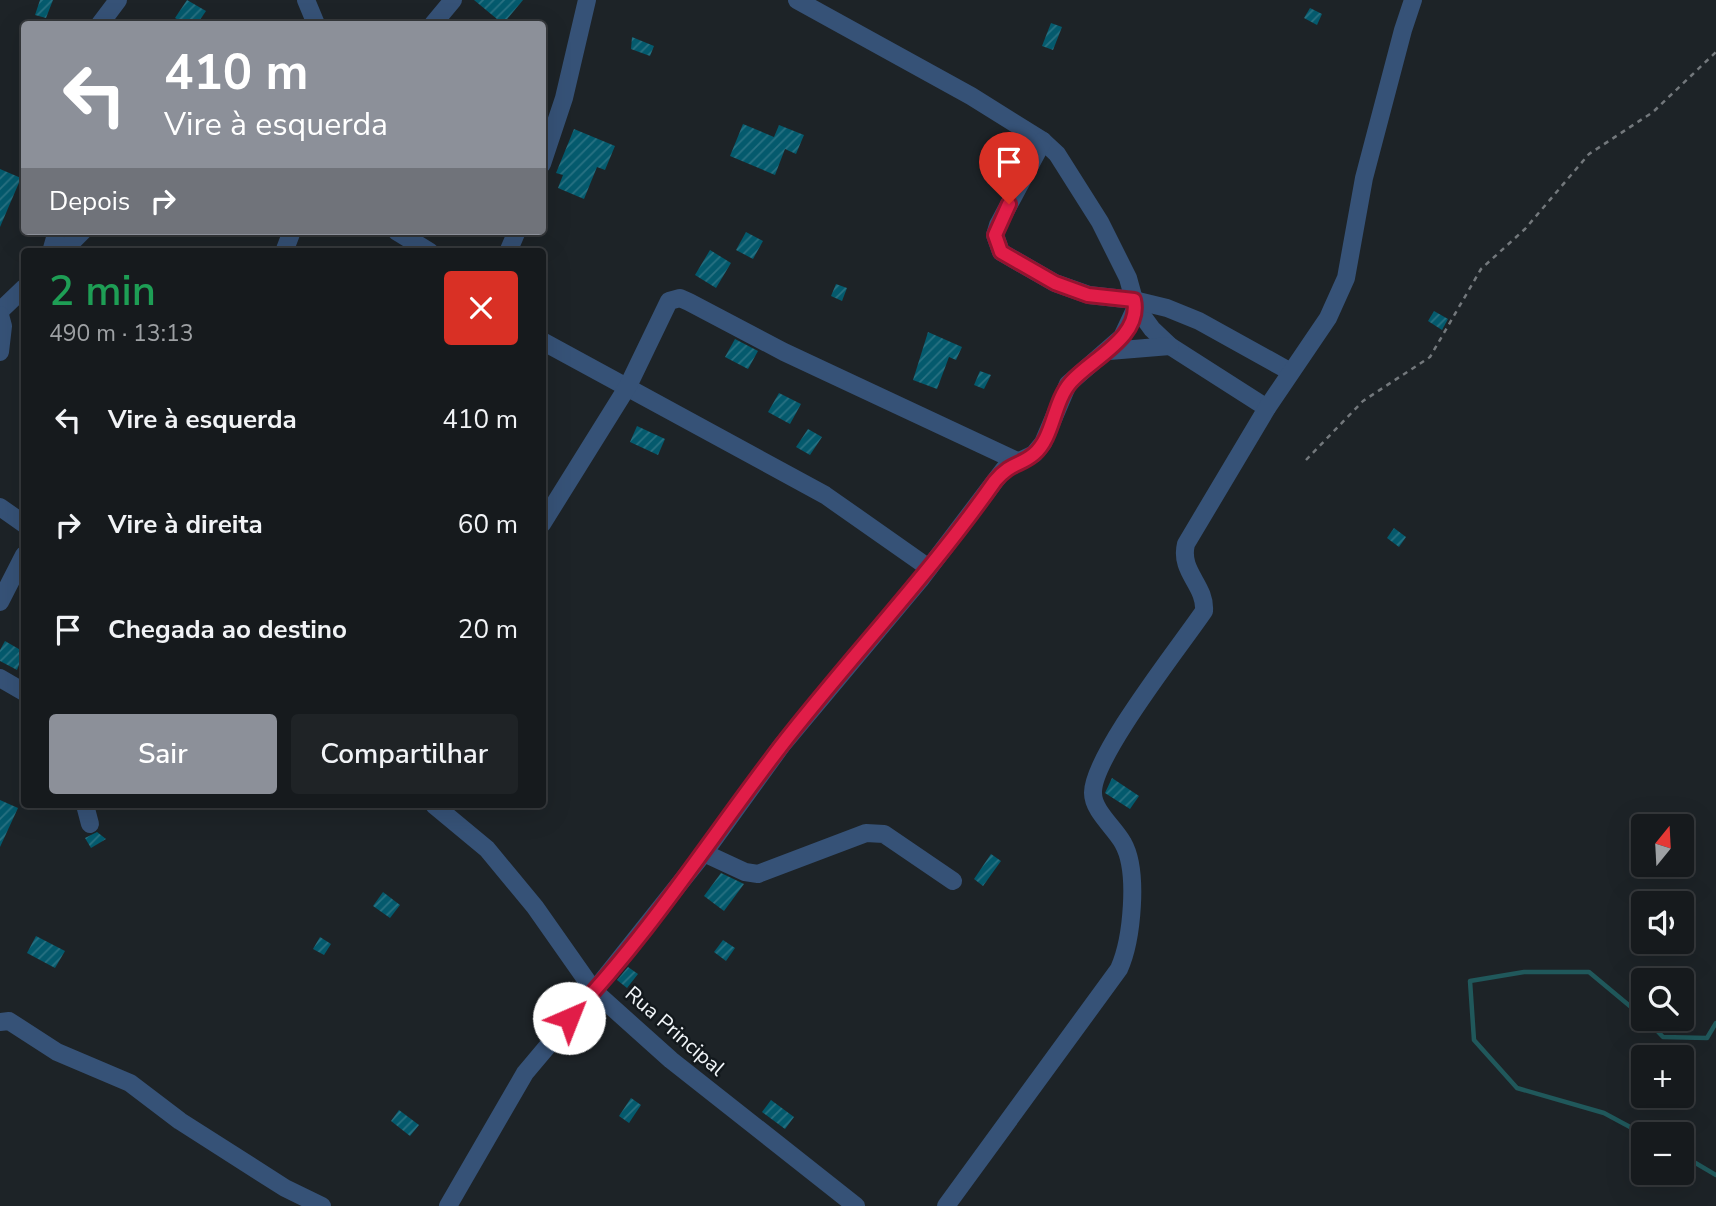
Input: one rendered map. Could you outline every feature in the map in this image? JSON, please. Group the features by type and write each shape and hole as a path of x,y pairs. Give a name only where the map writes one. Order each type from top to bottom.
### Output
{"street":[{"path":"102,21 118,0"},
{"path":"306,0 315,21"},
{"path":"436,21 453,0"},
{"path":"546,152 564,98 587,0"},
{"path":"797,0 971,96 1043,141 1057,153 1100,222 1128,278 1135,303 1152,330 1170,346 1267,408"},
{"path":"946,1206 1119,969 1126,953 1132,918 1127,852 1095,803 1093,786 1107,752 1204,611 1205,599 1188,573 1183,556 1186,544 1267,408 1328,318 1346,278 1364,178 1413,0"},
{"path":"1043,141 998,225 995,235 1001,252 1071,291 1135,303 1199,321 1291,372"},
{"path":"66,248 79,235"},
{"path":"402,235 424,248"},
{"path":"0,352 3,326 0,313 21,291"},
{"path":"546,518 628,386 669,301 680,298 784,352 1017,461"},
{"path":"448,1206 525,1073 704,853 782,745 929,568 995,481 1017,461 1034,454 1043,443 1068,384 1122,337 1135,303"},
{"path":"546,343 825,495 929,568"},
{"path":"1109,351 1170,346"},
{"path":"0,507 21,522"},
{"path":"0,602 21,561"},
{"path":"0,678 21,690"},
{"path":"86,808 90,824"},
{"name":"Rua Principal","path":"438,808 487,849 536,907 594,991 671,1060 856,1206"},
{"path":"704,853 745,872 758,874 849,837 884,834 953,881"},
{"path":"0,1022 9,1021 57,1052 120,1077 180,1121 285,1188 321,1206"}],"path":[{"path":"1306,460 1363,401 1430,357 1481,269 1525,229 1588,154 1653,112 1716,52"}],"building":[{"path":"40,0 53,0 46,18 35,15"},
{"path":"187,0 206,11 199,21 180,21 175,18"},
{"path":"474,0 523,0 506,21 499,21"},
{"path":"1310,8 1322,14 1317,25 1304,18"},
{"path":"1051,23 1062,27 1053,50 1042,46"},
{"path":"632,37 654,46 650,56 631,49"},
{"path":"743,124 774,137 779,125 804,135 796,154 785,149 775,175 730,156"},
{"path":"574,129 615,146 605,170 597,167 584,199 558,188 563,175 556,173"},
{"path":"0,169 21,178 0,227"},
{"path":"746,232 763,241 753,259 736,250"},
{"path":"710,250 731,263 716,288 695,275"},
{"path":"836,284 847,288 842,301 831,296"},
{"path":"1434,311 1448,319 1442,330 1428,321"},
{"path":"928,332 962,347 956,360 949,357 937,389 913,380"},
{"path":"735,339 758,351 748,369 725,357"},
{"path":"980,371 991,375 984,389 974,385"},
{"path":"779,393 801,404 790,424 768,412"},
{"path":"637,426 665,439 658,455 630,442"},
{"path":"808,429 822,437 810,455 796,447"},
{"path":"1394,528 1406,537 1399,547 1387,538"},
{"path":"5,641 21,650 17,670 0,661 0,650"},
{"path":"1112,778 1139,796 1130,809 1105,793"},
{"path":"0,800 18,808 0,847"},
{"path":"97,832 106,839 91,848 85,838"},
{"path":"991,854 1001,861 983,886 974,879"},
{"path":"721,873 744,884 724,911 704,896"},
{"path":"383,892 400,905 390,918 373,906"},
{"path":"36,936 65,951 55,968 27,953"},
{"path":"320,937 331,944 324,955 313,949"},
{"path":"723,940 735,948 726,961 714,952"},
{"path":"628,967 638,974 627,988 617,980"},
{"path":"631,1098 641,1105 629,1123 619,1116"},
{"path":"771,1100 794,1117 785,1129 762,1112"},
{"path":"399,1110 419,1125 410,1136 391,1121"}],"waterway":[{"path":"1631,1007 1589,972 1524,972 1470,981 1474,1040 1517,1088 1604,1113 1631,1128"},
{"path":"1657,1031 1663,1037 1707,1038 1716,1023"},
{"path":"1694,1162 1716,1175"}],"route":[{"path":"569,1018 594,991 704,853 782,745 929,568 1005,468 1034,454 1043,443 1068,384 1122,337 1136,307 1134,300 1071,291 1001,252 995,235 1009,204"}]}
